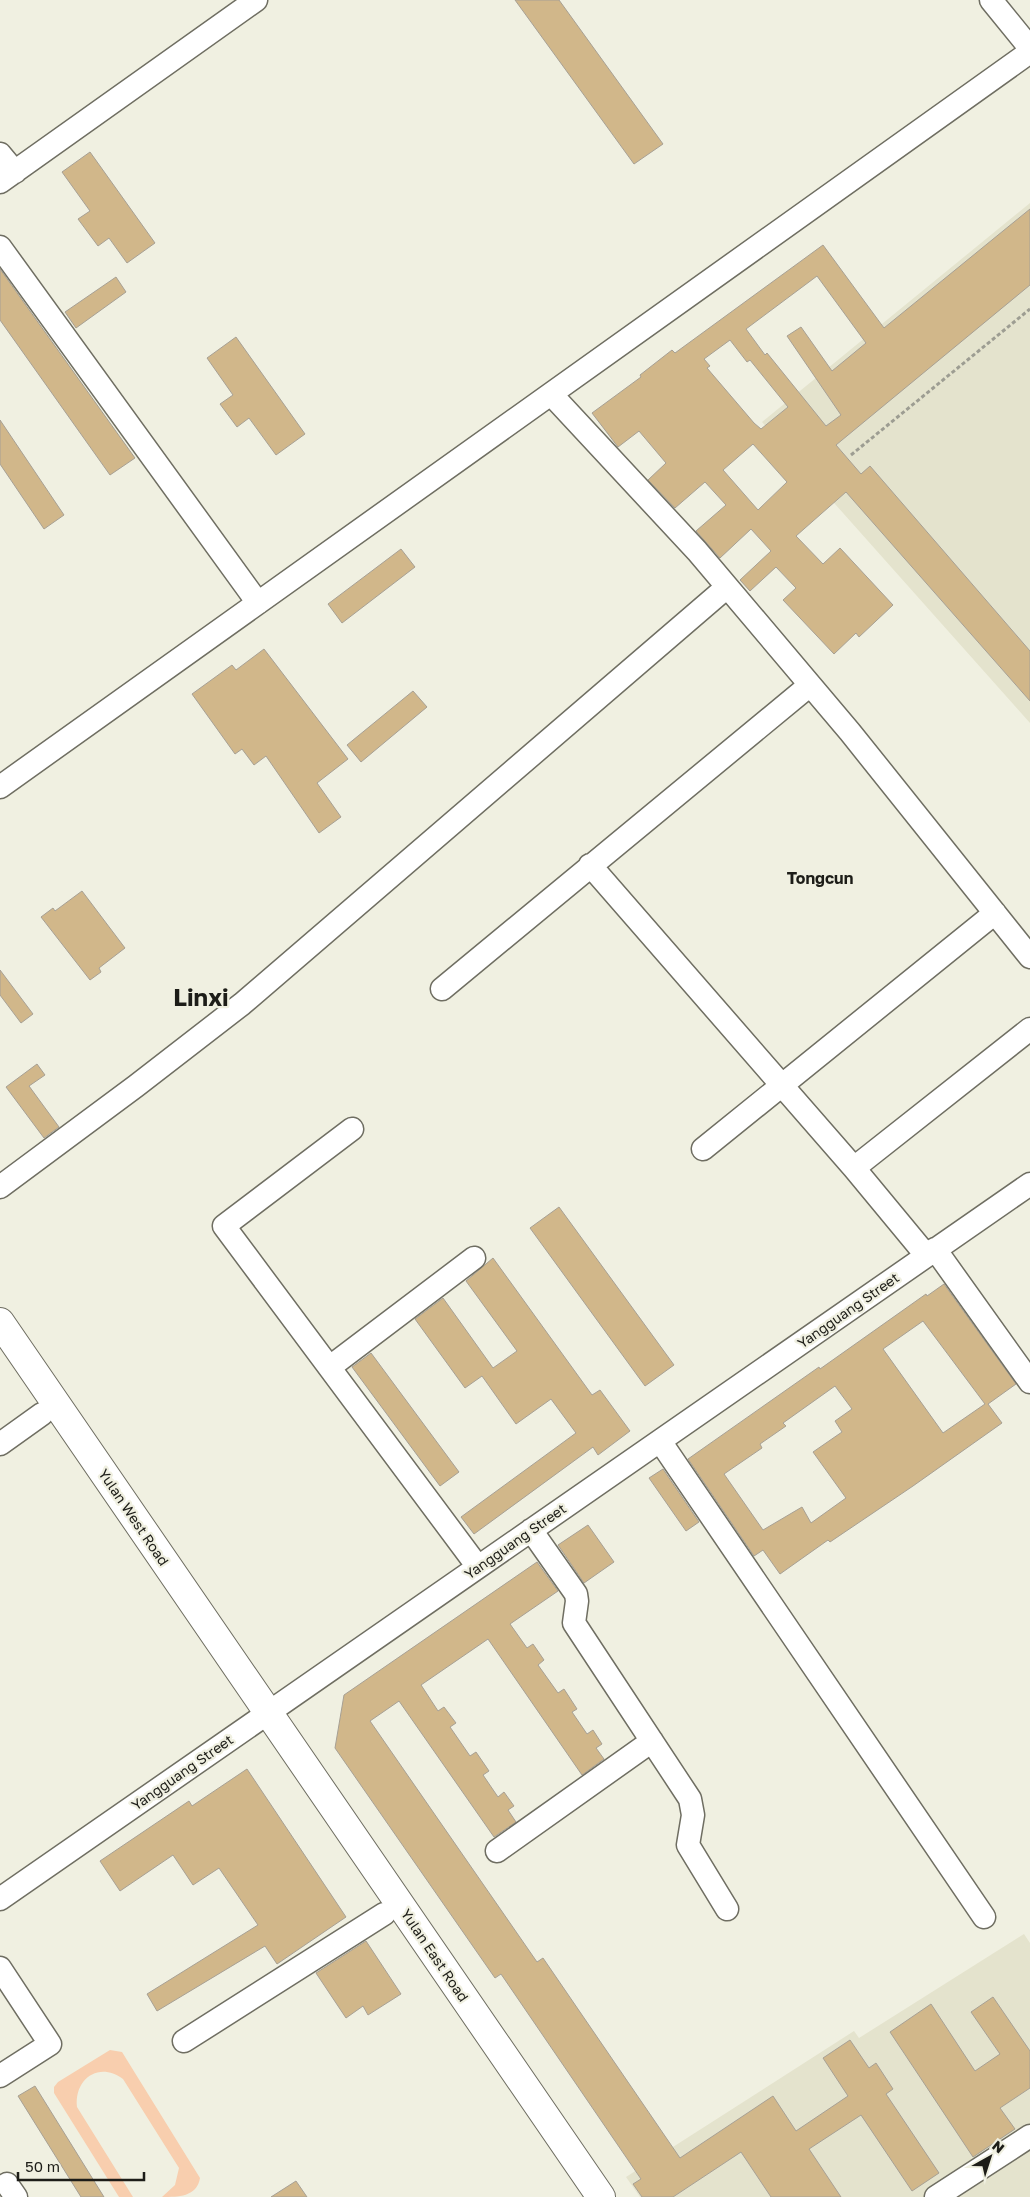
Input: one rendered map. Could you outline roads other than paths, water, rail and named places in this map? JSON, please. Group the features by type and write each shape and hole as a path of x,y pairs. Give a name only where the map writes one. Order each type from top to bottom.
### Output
{"highway":[{"name":"Yulan West Road","path":"0,1322 261,1718"},
{"name":"Yulan West Road","path":"0,1354 261,1718"},
{"name":"Yulan East Road","path":"261,1718 384,1914 579,2197"},
{"name":"Yulan East Road","path":"261,1718 601,2197"}],"street":[{"path":"0,154 7,177 256,0"},
{"path":"991,0 1030,48"},
{"path":"0,787 1030,52"},
{"path":"0,246 258,603"},
{"path":"551,394 697,551 810,685 1030,957"},
{"path":"0,1187 242,1004 727,587"},
{"path":"442,989 810,685"},
{"path":"590,865 854,1168 931,1252 1030,1382"},
{"path":"703,1149 995,913"},
{"path":"854,1168 1030,1029"},
{"path":"352,1129 224,1226 478,1567"},
{"name":"Yangguang Street","path":"0,1899 1030,1184"},
{"path":"330,1367 474,1258"},
{"path":"0,1444 42,1414"},
{"path":"660,1441 984,1917"},
{"path":"531,1530 576,1594 574,1623 690,1799 693,1815 688,1845 727,1909"},
{"path":"497,1851 652,1741"},
{"path":"184,2041 384,1914"},
{"path":"0,1968 50,2044 0,2076"},
{"path":"936,2197 1030,2136"}],"district":[{"name":"Tongcun","path":"820,878"},
{"name":"Linxi","path":"201,996"}]}
